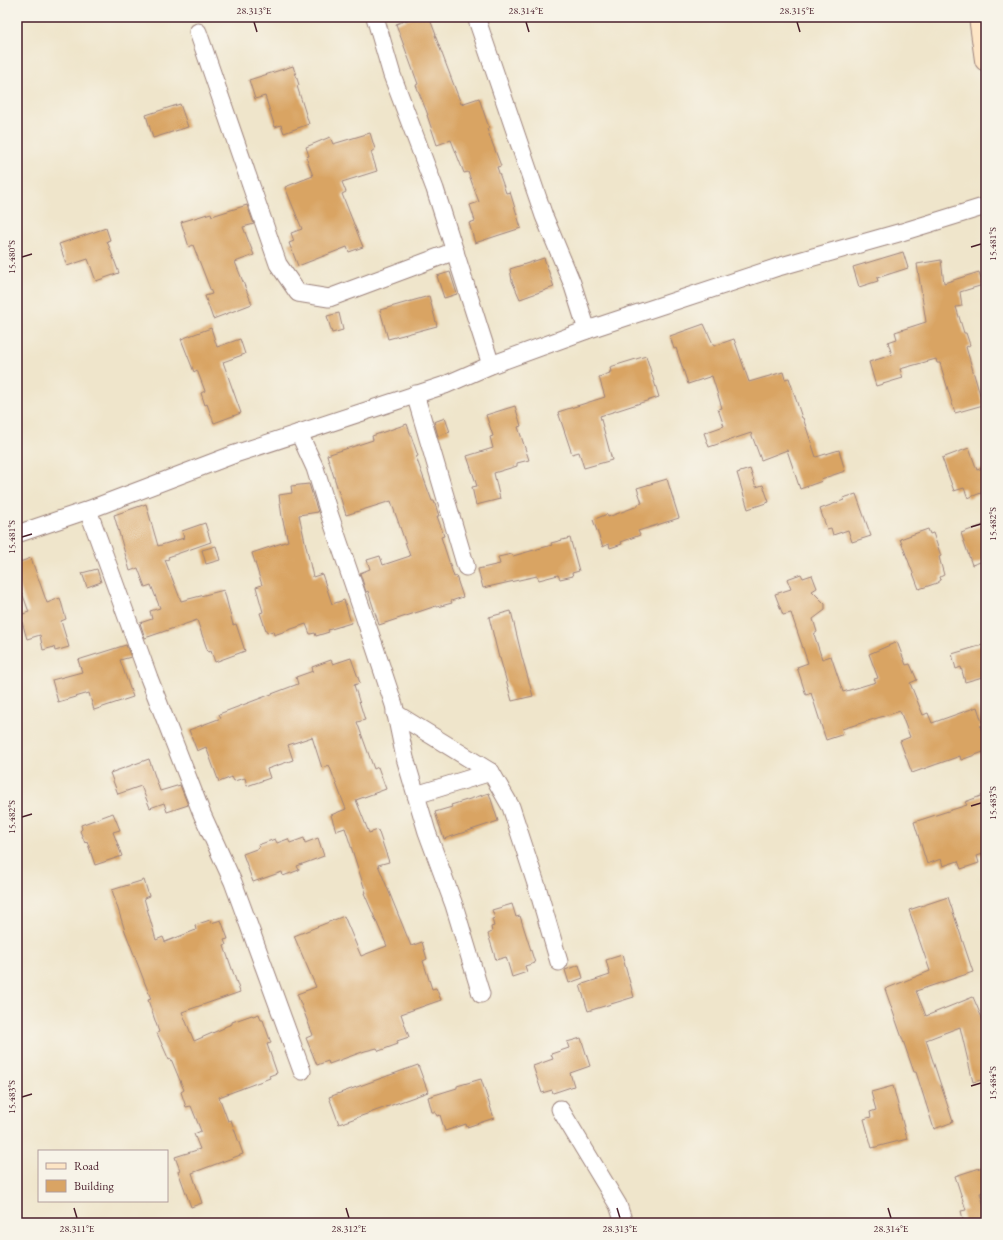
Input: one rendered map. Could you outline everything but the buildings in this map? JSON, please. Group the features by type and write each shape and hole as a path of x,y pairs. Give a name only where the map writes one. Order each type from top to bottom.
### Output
{"street":[{"path":"375,17 392,75 435,189 491,365"},
{"path":"476,17 544,216 572,283 587,330"},
{"path":"980,17 986,60"},
{"path":"198,32 278,264 298,293 329,298 455,251"},
{"path":"17,534 88,510 236,454 445,385 491,365 587,330 778,267 902,232 986,206"},
{"path":"415,394 466,567"},
{"path":"299,433 315,468 331,520 375,648 395,713 405,758 416,794 436,857 454,905 481,994"},
{"path":"88,510 149,678 202,814 233,882 302,1071"},
{"path":"395,713 491,772 511,807 538,890 559,962"},
{"path":"416,794 491,772"},
{"path":"560,1109 618,1205 624,1223"}]}
